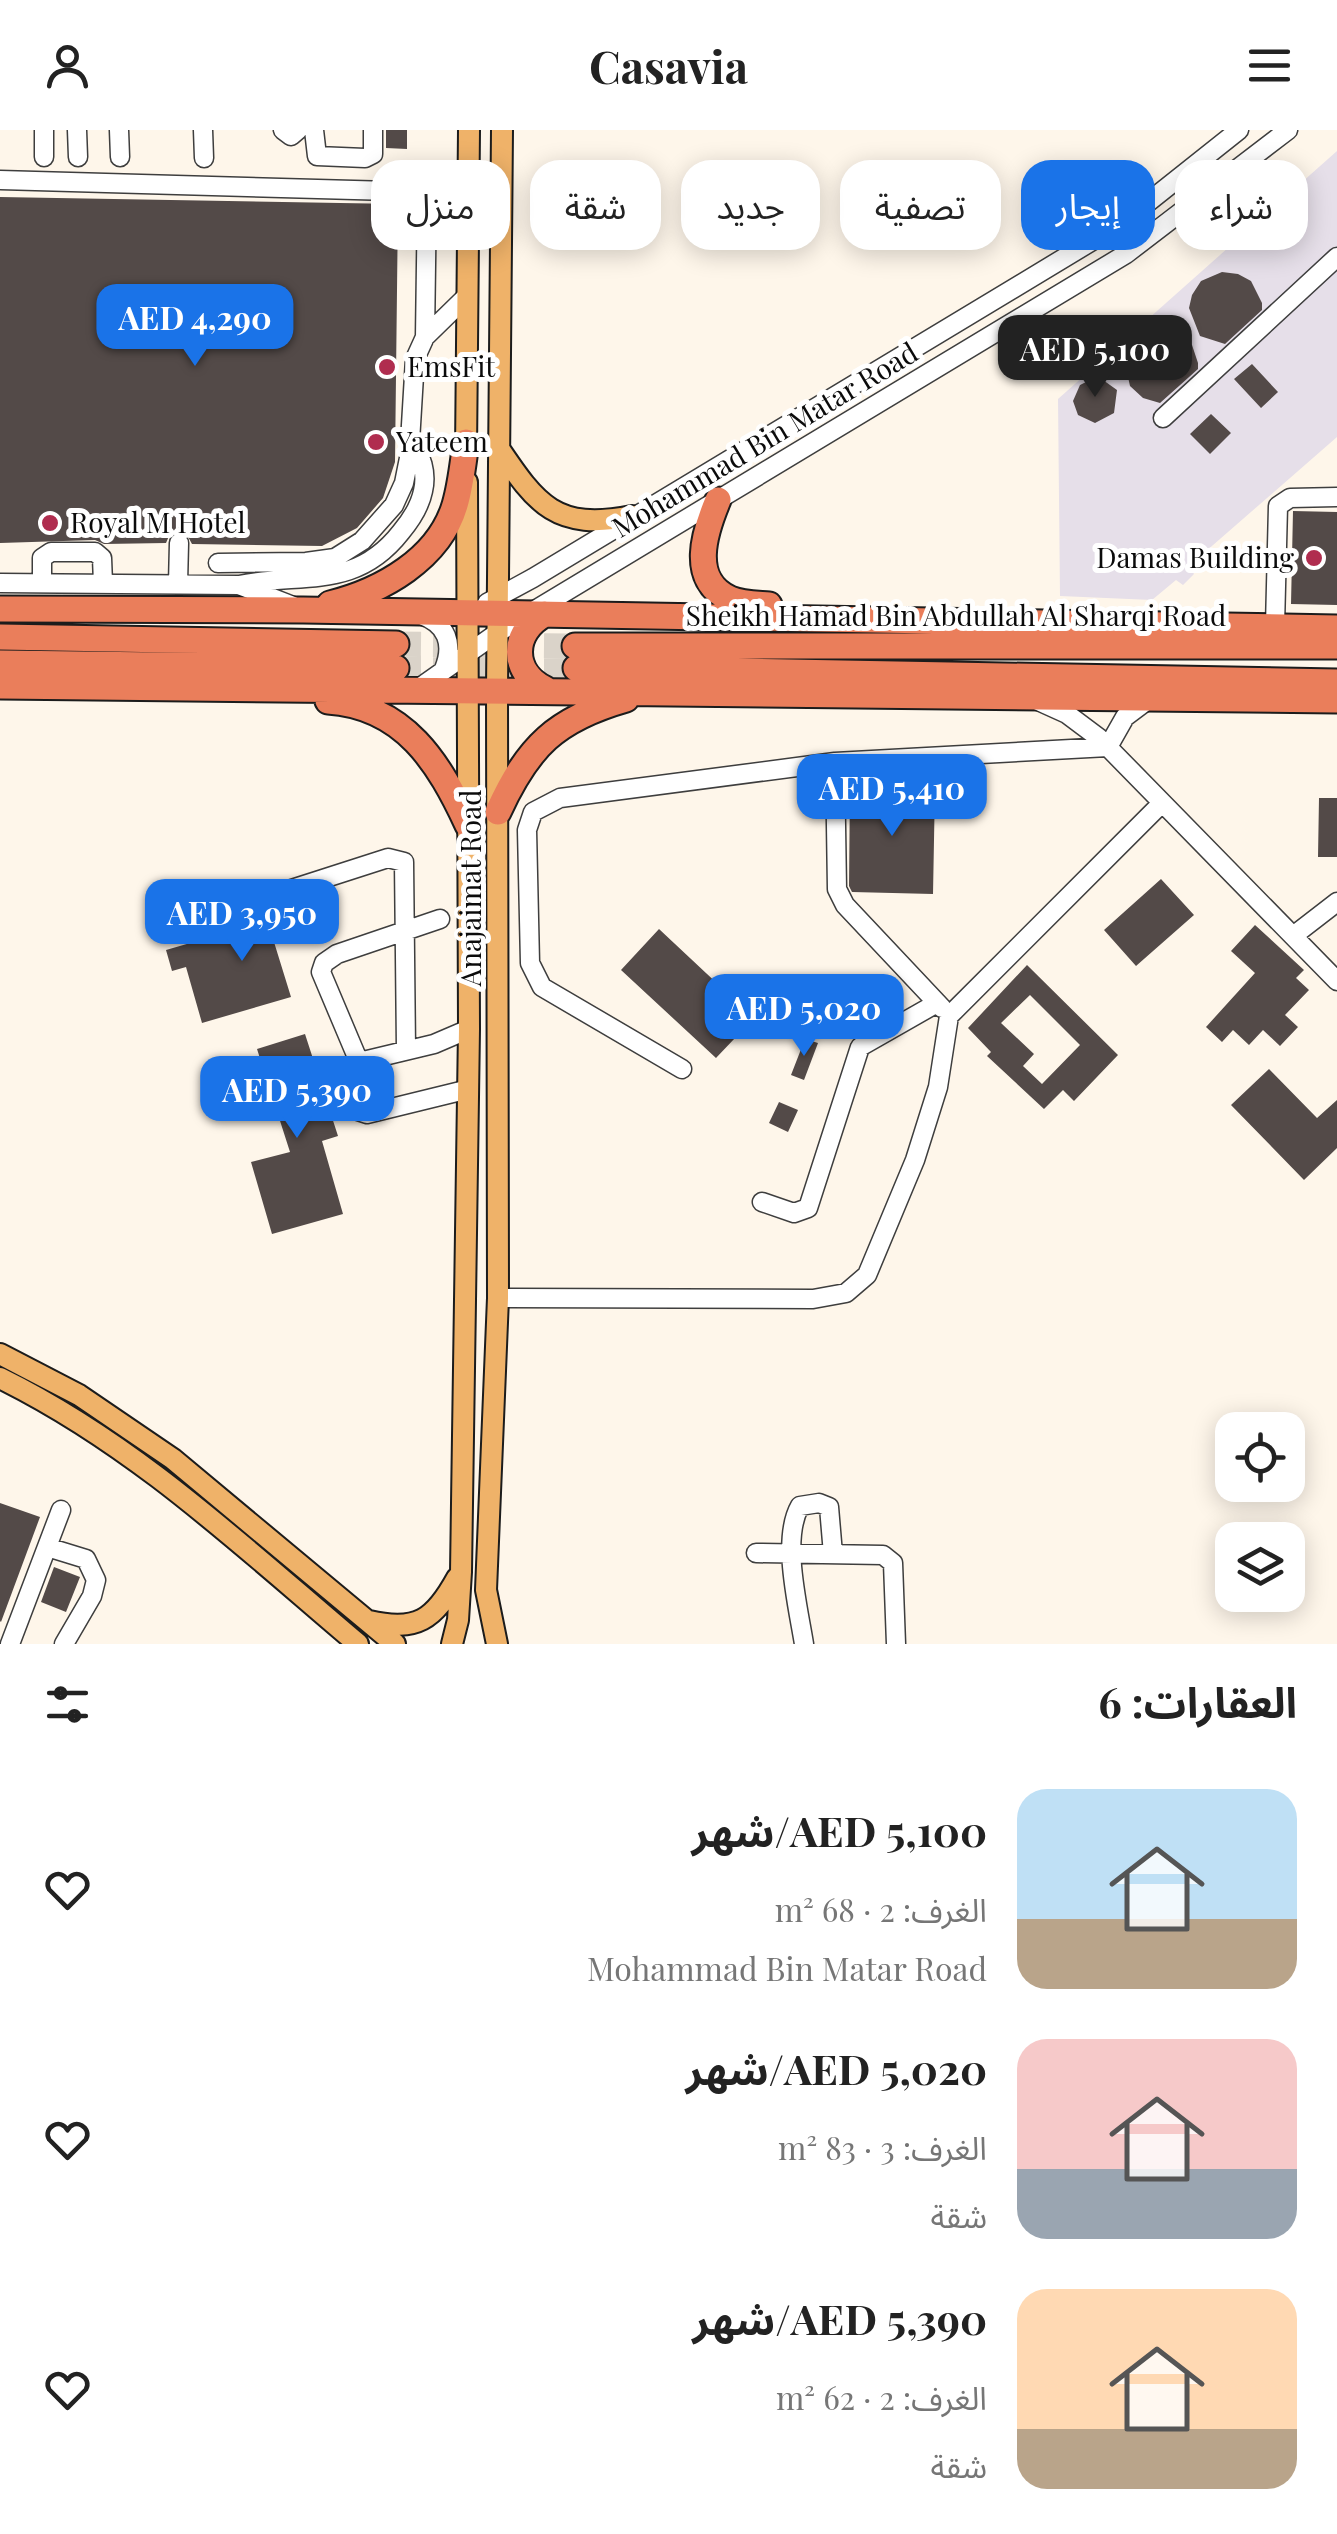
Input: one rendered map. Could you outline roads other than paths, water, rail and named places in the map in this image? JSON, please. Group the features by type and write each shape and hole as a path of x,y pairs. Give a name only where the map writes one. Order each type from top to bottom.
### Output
{"highway":[{"path":"303,610 357,595 413,566 449,521 466,442"},
{"path":"718,500 704,533 702,557 706,575 717,591 732,600 820,612 848,621"},
{"path":"0,609 303,610 1337,628"},
{"path":"537,615 526,629 518,652 526,675 546,690"},
{"path":"0,637 396,656 0,664"},
{"name":"Sheikh Hamad Bin Abdullah Al Sharqi Road","path":"1337,646 575,656 1337,682"},
{"path":"0,686 1337,700"},
{"path":"240,690 275,699 335,701 370,709 382,716 411,736 437,763 468,825"},
{"path":"498,812 519,770 554,729 593,710 655,692"}],"main road":[{"name":"Anajaimat Road","path":"469,130 469,160"},
{"name":"Anajaimat Road","path":"497,1644 486,1590 498,1298 497,615 502,130"},
{"name":"Anajaimat Road","path":"452,1644 461,1572 469,1029 468,250"},
{"path":"498,446 530,493 550,509 584,521 632,516"},
{"path":"0,1354 78,1395 158,1448 395,1644"},
{"path":"0,1378 86,1426 164,1479 358,1644"},
{"path":"362,1620 399,1626 418,1622 441,1605 461,1572"}],"street":[{"path":"44,130 44,157"},
{"path":"77,130 78,157"},
{"path":"120,130 120,157"},
{"path":"203,130 204,158"},
{"path":"283,130 291,136 298,130"},
{"path":"314,130 317,156 365,158 373,154 373,130"},
{"name":"Mohammad Bin Matar Road","path":"416,690 468,652 497,615 632,516 1122,223 1238,130"},
{"name":"Mohammad Bin Matar Road","path":"537,615 718,500 1126,254 1288,130"},
{"path":"0,180 228,192 371,192"},
{"path":"425,337 426,250"},
{"path":"1163,418 1337,257"},
{"path":"218,584 218,554 321,562 345,553 376,529 404,483 411,442 415,359 425,337 467,296"},
{"path":"395,477 411,442"},
{"path":"0,582 238,585 328,578 362,566 404,529 421,499 425,473 411,442"},
{"path":"1275,626 1278,506 1290,498 1337,498"},
{"path":"178,584 179,543"},
{"path":"42,583 42,563 47,552 90,552 102,558 103,583"},
{"path":"238,585 303,610"},
{"path":"413,612 434,620 444,630 450,652 444,670"},
{"path":"1028,698 1066,714 1108,747 1337,981"},
{"path":"1108,747 1125,717 1149,699"},
{"path":"682,1069 542,987 530,963 527,830 533,812 560,798 835,762 1108,747"},
{"path":"498,1298 813,1299 846,1293 867,1275 915,1160 938,1087 943,1010 845,905 837,889 835,762"},
{"path":"762,1202 794,1213 808,1208 860,1047 943,1010 1162,802"},
{"path":"186,923 388,858 404,862 406,1050"},
{"path":"1293,936 1337,902"},
{"path":"440,919 338,954 321,972 359,1062 357,1105 362,1114 468,1088"},
{"path":"359,1062 434,1044 469,1029"},
{"path":"804,1644 792,1555 792,1520 800,1506 819,1503 829,1507 832,1554"},
{"path":"7,1640 61,1510"},
{"path":"47,1547 86,1559 96,1580 92,1596 64,1644"},
{"path":"756,1554 883,1555 893,1563 896,1644"}],"tunnel":[{"path":"396,644 575,646"},
{"path":"396,668 576,668"}],"place":[{"name":"EmsFit","path":"387,367"},
{"name":"Yateem","path":"376,442"},
{"name":"Royal M Hotel","path":"50,523"},
{"name":"Damas Building","path":"1314,558"}]}
